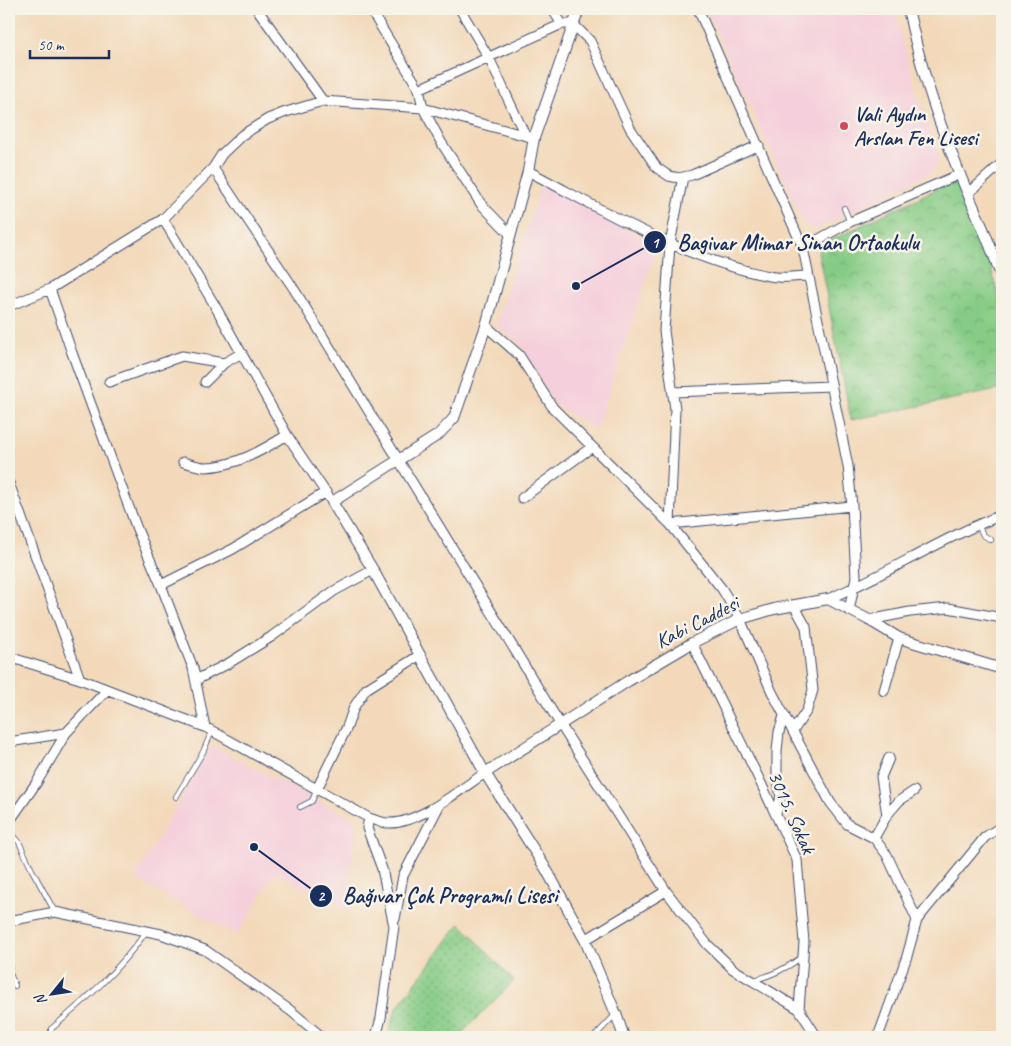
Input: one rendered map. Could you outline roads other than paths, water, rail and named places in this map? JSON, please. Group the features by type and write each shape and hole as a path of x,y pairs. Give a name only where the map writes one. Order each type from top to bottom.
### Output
{"street":[{"path":"257,9 323,101"},
{"path":"370,9 419,89 423,108 441,142 481,204 511,236"},
{"path":"460,9 489,58 530,136"},
{"path":"552,9 562,24"},
{"path":"332,502 438,435 454,418 486,326 511,236 528,171 530,136 579,9"},
{"path":"698,9 803,248 848,466 856,577 849,610"},
{"path":"908,9 917,50 960,174 996,259 1002,279"},
{"path":"419,89 562,24 573,24 590,41 630,128 650,160 657,168 669,176 678,178 692,175 759,145"},
{"path":"9,306 50,289 163,219 213,168 222,154 242,135 268,119 323,101 423,108 530,136"},
{"path":"969,193 1002,163"},
{"path":"213,168 294,289 560,724 666,891 707,944 733,969 799,1009 817,1037"},
{"path":"528,171 670,244 710,260 771,277 808,276"},
{"path":"803,248 850,222 960,174"},
{"path":"670,524 675,409 664,331 670,244 683,177"},
{"path":"163,219 242,353 287,435 326,492 373,570 485,773 546,869 585,940 624,1037"},
{"path":"50,289 137,529 162,585 193,668 208,729"},
{"path":"486,326 519,355 553,408 670,524 722,589 740,618 772,692 830,802 847,824 874,838 887,855 917,920"},
{"path":"205,382 224,363 242,353"},
{"path":"109,382 182,356 224,363"},
{"path":"673,392 832,386"},
{"path":"183,462 205,467 228,464 260,452 287,435"},
{"path":"522,498 592,447"},
{"path":"9,484 80,679"},
{"path":"162,585 233,550 326,492"},
{"path":"670,524 852,506"},
{"path":"828,600 954,535 1002,515"},
{"path":"196,680 229,663 271,637 334,591 373,570"},
{"path":"828,600 869,620 899,638 1002,669"},
{"name":"Kabi Caddesi","path":"485,773 628,681 692,643 740,618 774,609 828,600"},
{"path":"792,731 807,710 812,690 806,627 794,605"},
{"path":"869,620 910,612 948,608 1002,618"},
{"path":"884,691 899,638"},
{"name":"3015. Sokak","path":"692,643 797,860 804,942 799,1009"},
{"path":"317,790 347,727 354,707 366,689 420,655"},
{"path":"9,657 80,679 208,729 369,818 388,823 410,820 441,803 485,773"},
{"path":"9,822 37,782 66,733 107,690"},
{"path":"776,814 781,797 777,774 777,751 779,732 784,716"},
{"path":"9,742 66,733"},
{"path":"887,815 881,777 889,758"},
{"path":"874,838 887,815 899,800 914,791"},
{"path":"376,1037 381,1018 403,876 441,803"},
{"path":"369,818 367,828 382,869 394,926"},
{"path":"878,1037 904,965 917,920 985,838 1002,826"},
{"path":"585,940 666,891"},
{"path":"9,921 55,912 147,930 205,950 291,1011 322,1037"}],"lane":[{"path":"844,208 850,222"},
{"path":"978,525 983,535 991,540"},
{"path":"176,797 203,752 208,729"},
{"path":"300,807 312,801 317,790"},
{"path":"9,830 19,842 55,912"},
{"path":"9,921 11,949 9,971 15,986"},
{"path":"52,1037 50,1029 106,982 147,930"},
{"path":"751,980 773,975 803,956"},
{"path":"594,1037 616,1014"}],"place":[{"name":"Vali Aydın Arslan Fen Lisesi","path":"844,126"},
{"name":"Bagivar Mimar Sinan Ortaokulu","path":"576,286"},
{"name":"Bağıvar Çok Programlı Lisesi","path":"254,847"}]}
